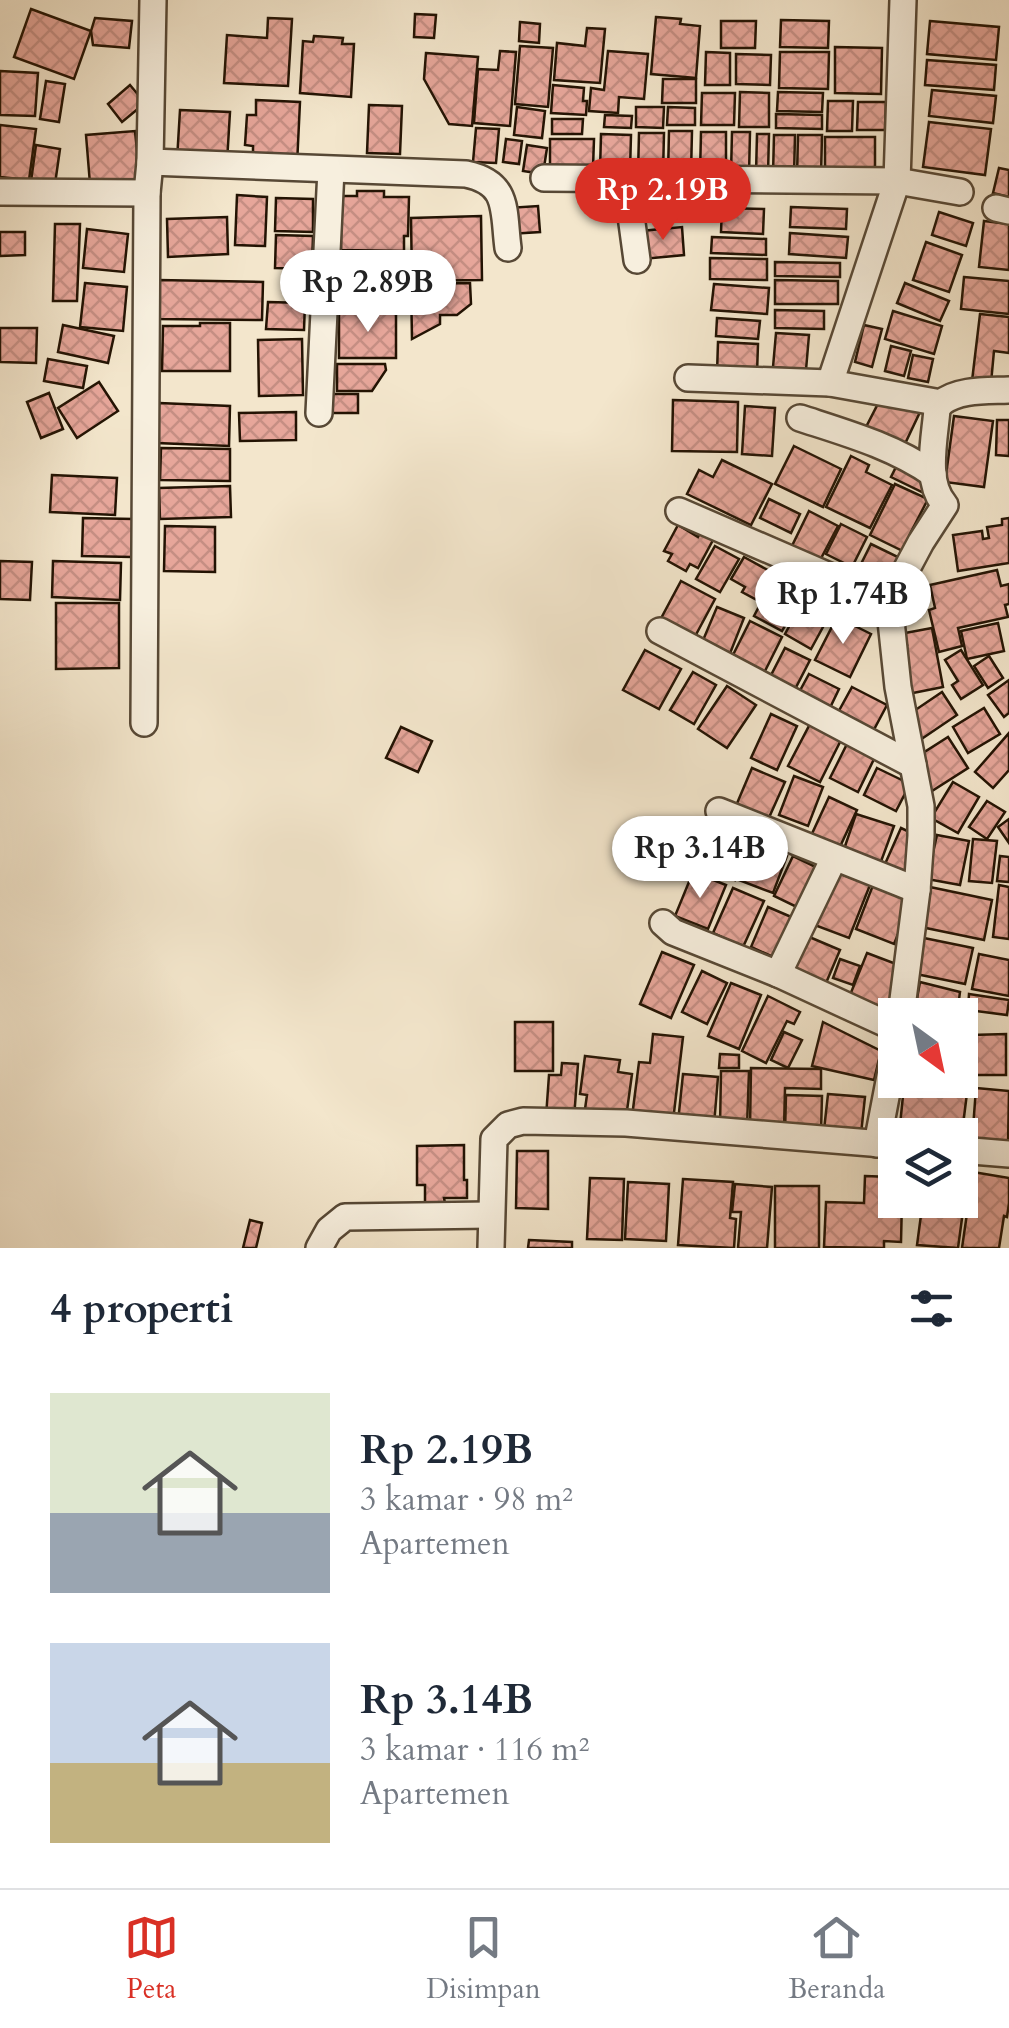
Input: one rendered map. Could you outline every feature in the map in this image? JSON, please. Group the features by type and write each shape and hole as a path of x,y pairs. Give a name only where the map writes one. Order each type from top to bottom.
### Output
{"street":[{"path":"144,723 147,193 153,0"},
{"path":"830,382 896,181 903,0"},
{"path":"150,162 479,176 498,190 502,199 508,248"},
{"path":"319,413 332,170"},
{"path":"544,178 896,181 960,192"},
{"path":"626,179 637,260"},
{"path":"0,192 147,193"},
{"path":"688,378 830,382 940,403"},
{"path":"903,998 922,836 888,602 945,506 933,474 940,403 954,395 1009,390"},
{"path":"800,418 878,444 933,474"},
{"path":"680,511 888,602"},
{"path":"660,631 912,766"},
{"path":"719,812 918,890"},
{"path":"778,974 834,858"},
{"path":"663,923 684,936 878,1020"},
{"path":"491,1248 494,1139 508,1125 523,1121 626,1123 878,1143"},
{"path":"978,1151 1009,1154"},
{"path":"319,1248 329,1230 345,1217 490,1216"}],"building":[{"path":"31,9 91,31 74,79 14,57"},
{"path":"415,14 436,15 434,38 414,37"},
{"path":"656,17 681,19 680,24 700,26 696,78 651,74"},
{"path":"95,18 132,21 129,48 93,45 91,31"},
{"path":"268,18 292,19 288,86 224,83 227,35 267,38"},
{"path":"781,20 829,21 828,48 780,47"},
{"path":"721,21 756,21 755,48 721,48"},
{"path":"930,21 999,27 996,60 927,54"},
{"path":"520,22 540,24 539,43 519,41"},
{"path":"587,28 605,29 600,83 554,80 557,43 585,46"},
{"path":"314,36 343,38 342,44 354,44 351,97 300,93 303,41 313,42"},
{"path":"520,46 553,48 548,107 515,104"},
{"path":"835,47 882,48 881,94 835,93"},
{"path":"500,51 516,52 510,126 474,123 478,69 498,70"},
{"path":"608,51 648,54 644,99 619,97 618,113 589,111 591,88 604,90"},
{"path":"706,52 730,53 730,85 705,85"},
{"path":"780,52 829,52 828,89 779,88"},
{"path":"426,53 478,57 472,126 449,124 424,79"},
{"path":"736,54 771,55 770,85 736,84"},
{"path":"927,60 996,65 994,90 925,85"},
{"path":"0,71 38,73 35,116 0,115"},
{"path":"663,79 696,79 696,103 662,103"},
{"path":"46,81 65,84 59,122 40,119"},
{"path":"130,85 145,103 122,122 108,104"},
{"path":"553,85 584,88 586,115 551,113"},
{"path":"932,90 996,96 993,123 929,116"},
{"path":"740,92 769,93 769,127 739,127"},
{"path":"778,92 823,93 822,112 777,111"},
{"path":"702,93 735,93 734,125 701,125"},
{"path":"256,100 300,102 297,165 253,162 253,146 245,145 247,115 256,115"},
{"path":"828,101 853,101 852,131 827,131"},
{"path":"858,102 886,102 885,130 857,130"},
{"path":"369,105 402,106 400,154 367,153"},
{"path":"517,107 545,111 542,138 514,135"},
{"path":"636,107 664,107 663,128 636,127"},
{"path":"668,107 695,108 695,125 667,125"},
{"path":"180,110 230,112 227,162 177,160"},
{"path":"776,114 822,115 822,129 776,128"},
{"path":"605,115 632,116 631,128 604,127"},
{"path":"552,119 583,119 582,134 552,134"},
{"path":"929,122 991,129 985,175 923,167"},
{"path":"0,125 36,129 29,180 0,177"},
{"path":"476,128 499,129 496,163 473,162"},
{"path":"135,131 140,180 90,184 86,135"},
{"path":"669,131 692,131 691,174 668,174"},
{"path":"701,132 726,132 726,174 700,174"},
{"path":"732,132 750,132 749,175 731,174"},
{"path":"639,133 664,133 663,174 638,174"},
{"path":"601,134 631,135 630,171 600,171"},
{"path":"757,134 769,134 768,174 756,174"},
{"path":"774,135 795,135 794,176 773,175"},
{"path":"798,135 822,135 821,176 797,176"},
{"path":"825,137 875,137 875,174 825,174"},
{"path":"506,139 522,141 519,164 503,162"},
{"path":"550,139 594,139 593,168 550,167"},
{"path":"36,145 60,149 55,184 31,181"},
{"path":"527,145 547,148 543,174 523,171"},
{"path":"999,168 1009,170 1009,197 993,193"},
{"path":"357,191 384,191 384,197 409,197 404,251 341,250 337,209 342,209 343,196 357,196"},
{"path":"237,195 267,197 265,246 235,245"},
{"path":"276,198 313,199 313,232 275,231"},
{"path":"538,206 540,232 510,234 508,208"},
{"path":"791,207 847,209 846,229 790,227"},
{"path":"722,208 764,209 763,234 721,232"},
{"path":"939,212 973,223 966,246 932,235"},
{"path":"481,216 482,280 412,281 411,218"},
{"path":"227,217 228,254 168,257 167,219"},
{"path":"984,221 1009,224 1009,270 979,267"},
{"path":"55,224 80,224 77,301 53,301"},
{"path":"682,227 684,255 643,259 641,231"},
{"path":"87,229 128,234 124,272 83,268"},
{"path":"0,232 25,232 25,255 0,256"},
{"path":"790,233 848,237 846,258 789,254"},
{"path":"276,235 313,236 312,269 275,268"},
{"path":"712,237 766,239 766,255 711,253"},
{"path":"926,242 962,255 949,292 913,280"},
{"path":"710,258 767,259 767,280 710,279"},
{"path":"775,262 840,263 840,277 775,276"},
{"path":"343,266 403,267 402,302 341,300"},
{"path":"964,277 1009,281 1009,314 961,309"},
{"path":"158,280 263,282 262,320 157,319"},
{"path":"775,280 838,281 838,304 775,304"},
{"path":"85,283 127,287 123,331 80,327"},
{"path":"470,283 471,304 457,315 440,315 440,324 412,339 411,284"},
{"path":"905,283 949,301 940,321 897,303"},
{"path":"714,284 769,288 767,314 711,310"},
{"path":"268,302 305,303 304,330 266,329"},
{"path":"775,310 824,311 824,329 775,328"},
{"path":"893,311 942,326 934,354 885,339"},
{"path":"339,312 396,312 396,358 339,358"},
{"path":"980,314 1009,317 1009,353 994,351 991,383 972,381"},
{"path":"717,318 760,321 758,339 716,336"},
{"path":"230,323 230,371 162,371 163,326"},
{"path":"63,325 114,336 108,363 58,352"},
{"path":"864,325 882,329 872,367 855,362"},
{"path":"0,328 37,328 36,363 0,362"},
{"path":"776,333 809,335 806,370 773,367"},
{"path":"302,339 303,395 259,396 258,340"},
{"path":"718,342 758,344 757,374 717,373"},
{"path":"891,346 911,351 904,376 885,371"},
{"path":"913,355 933,359 928,382 908,378"},
{"path":"48,359 87,366 83,388 44,381"},
{"path":"337,364 385,364 386,370 372,391 337,391"},
{"path":"99,382 118,411 77,438 58,408"},
{"path":"49,393 63,429 41,438 27,402"},
{"path":"330,394 358,394 358,413 330,413"},
{"path":"883,394 920,412 903,448 865,429"},
{"path":"673,400 738,402 737,452 672,451"},
{"path":"159,403 230,406 229,446 157,443"},
{"path":"745,406 775,408 772,456 742,454"},
{"path":"296,412 296,440 240,441 239,413"},
{"path":"954,416 993,421 984,487 945,482"},
{"path":"997,420 1009,420 1009,456 996,455"},
{"path":"794,446 841,469 823,507 775,484"},
{"path":"161,448 230,449 230,481 160,480"},
{"path":"851,456 869,465 866,472 892,485 870,528 826,507"},
{"path":"722,460 772,484 751,525 687,494 699,470 713,477"},
{"path":"897,465 930,481 924,493 891,477"},
{"path":"52,475 117,478 115,515 50,512"},
{"path":"895,484 928,499 911,532 918,536 909,554 870,535"},
{"path":"230,486 231,517 160,519 159,488"},
{"path":"769,499 800,514 791,533 760,518"},
{"path":"809,511 838,526 818,564 790,550"},
{"path":"83,518 133,519 132,557 82,556"},
{"path":"1009,518 1009,563 958,571 953,535 982,531 983,539 989,538 987,527 1002,525 1002,519"},
{"path":"841,524 867,537 852,567 826,554"},
{"path":"678,525 698,537 700,533 713,540 698,568 690,564 686,571 668,561 672,554 664,551"},
{"path":"165,526 215,527 215,572 164,571"},
{"path":"871,544 900,558 882,595 853,580"},
{"path":"715,546 739,559 720,592 696,579"},
{"path":"744,557 773,573 757,600 742,592 745,587 731,579"},
{"path":"0,561 32,562 30,600 0,599"},
{"path":"53,561 121,563 120,600 52,597"},
{"path":"997,570 1001,586 1009,584 1009,604 1005,605 1008,617 958,628 962,646 939,652 929,610 935,608 930,585"},
{"path":"773,580 802,596 782,631 754,616"},
{"path":"681,581 715,599 692,642 658,624"},
{"path":"803,601 829,616 811,649 785,634"},
{"path":"56,603 119,603 119,668 56,669"},
{"path":"717,607 744,618 729,656 701,645"},
{"path":"837,617 871,634 850,677 815,660"},
{"path":"750,621 782,637 761,679 729,663"},
{"path":"998,623 1004,651 967,659 961,631"},
{"path":"932,628 943,687 903,695 895,647 907,645 905,633"},
{"path":"785,648 810,660 792,695 767,683"},
{"path":"645,650 681,669 659,709 623,690"},
{"path":"961,650 983,685 961,699 952,685 958,681 945,660"},
{"path":"989,656 1003,678 988,688 974,666"},
{"path":"693,672 716,685 694,724 670,710"},
{"path":"809,674 839,689 827,714 796,698"},
{"path":"1009,680 1009,713 1004,717 988,695"},
{"path":"727,686 756,705 727,748 698,729"},
{"path":"852,687 887,705 870,737 835,718"},
{"path":"942,692 957,715 920,740 905,717"},
{"path":"984,708 1000,734 968,753 953,727"},
{"path":"771,714 797,726 777,770 751,758"},
{"path":"810,724 841,740 820,782 788,766"},
{"path":"401,727 432,741 418,772 386,758"},
{"path":"1009,733 1009,770 993,788 975,772"},
{"path":"948,737 968,768 932,791 912,760"},
{"path":"847,744 875,757 858,792 830,778"},
{"path":"752,768 785,782 767,822 735,808"},
{"path":"877,768 910,784 896,811 864,795"},
{"path":"794,776 823,787 808,826 779,815"},
{"path":"953,782 979,797 958,833 931,818"},
{"path":"829,797 857,810 838,851 810,838"},
{"path":"987,801 1005,812 987,839 969,827"},
{"path":"856,814 894,826 879,867 842,855"},
{"path":"1009,819 1009,843 998,827"},
{"path":"712,828 750,843 735,880 698,865"},
{"path":"901,828 920,837 901,881 881,873"},
{"path":"937,835 969,841 960,885 927,879"},
{"path":"973,839 997,841 992,883 969,881"},
{"path":"754,843 787,856 773,893 739,880"},
{"path":"793,856 822,870 803,910 774,896"},
{"path":"1000,856 1009,857 1009,882 997,881"},
{"path":"833,871 870,885 849,938 812,924"},
{"path":"693,872 726,885 708,929 675,916"},
{"path":"875,880 914,895 894,944 856,929"},
{"path":"999,885 1009,887 1009,939 993,937"},
{"path":"930,887 992,900 984,940 921,927"},
{"path":"733,888 764,901 743,947 713,933"},
{"path":"768,907 796,919 778,959 751,947"},
{"path":"807,936 840,950 826,983 793,969"},
{"path":"924,938 973,948 965,984 916,974"},
{"path":"662,952 694,965 671,1018 640,1004"},
{"path":"867,953 904,967 891,998 878,998 878,1006 850,995"},
{"path":"979,954 1009,960 1009,996 972,989"},
{"path":"840,959 860,966 853,985 833,978"},
{"path":"702,971 727,983 707,1024 682,1012"},
{"path":"920,982 960,992 959,998 917,998"},
{"path":"731,983 761,995 739,1049 708,1036"},
{"path":"969,994 1009,1000 1007,1015 978,1011 978,998 969,998"},
{"path":"768,996 800,1012 794,1024 787,1021 766,1063 742,1051"},
{"path":"515,1022 553,1022 553,1071 515,1071"},
{"path":"823,1022 878,1050 874,1080 812,1066"},
{"path":"784,1032 802,1040 788,1068 771,1060"},
{"path":"653,1034 683,1037 673,1121 632,1117 639,1062 650,1063"},
{"path":"1006,1034 1006,1075 978,1075 978,1035"},
{"path":"720,1054 739,1055 739,1068 719,1068"},
{"path":"585,1056 620,1060 618,1072 632,1074 626,1118 585,1109 587,1095 580,1094"},
{"path":"562,1063 578,1064 574,1119 546,1117 549,1075 561,1075"},
{"path":"751,1068 821,1069 821,1089 785,1088 784,1129 750,1128"},
{"path":"721,1071 749,1071 747,1127 720,1127"},
{"path":"683,1074 718,1077 714,1125 678,1122"},
{"path":"978,1088 1009,1091 1008,1145 978,1142 978,1118 974,1118"},
{"path":"828,1094 865,1097 861,1134 824,1130"},
{"path":"786,1095 822,1096 821,1132 785,1132"},
{"path":"903,1098 966,1098 964,1118 901,1118"},
{"path":"464,1145 467,1198 425,1203 425,1185 417,1185 417,1146"},
{"path":"517,1151 548,1151 548,1209 516,1208"},
{"path":"978,1173 1009,1178 1007,1217 1004,1216 999,1248 962,1248 966,1218 978,1218"},
{"path":"865,1176 878,1176 878,1218 902,1218 901,1242 884,1241 884,1248 824,1247 826,1202 864,1203"},
{"path":"590,1178 624,1179 622,1240 587,1239"},
{"path":"683,1179 733,1182 730,1218 736,1219 734,1248 678,1245"},
{"path":"628,1182 669,1184 666,1241 625,1239"},
{"path":"735,1184 772,1187 767,1248 738,1248 741,1212 732,1212"},
{"path":"775,1186 819,1186 819,1248 775,1248"},
{"path":"921,1218 962,1218 958,1248 917,1245"},
{"path":"250,1220 262,1223 256,1248 243,1248"},
{"path":"529,1240 572,1242 572,1248 528,1248"}]}
